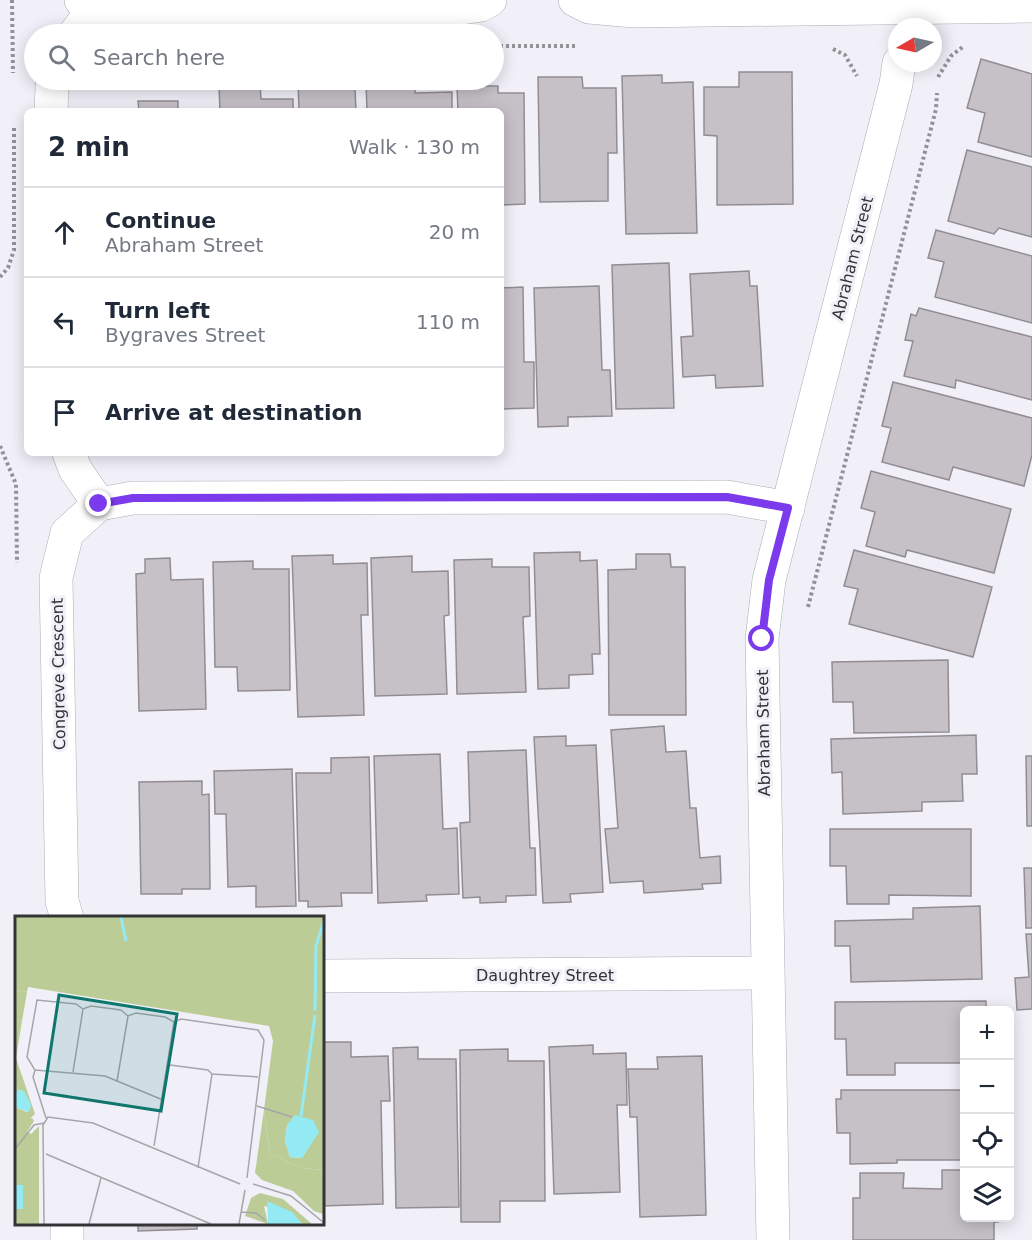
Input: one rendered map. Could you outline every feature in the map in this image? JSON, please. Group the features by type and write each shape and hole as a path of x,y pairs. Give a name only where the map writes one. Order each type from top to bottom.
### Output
{"street":[{"path":"82,16 443,11 481,5 490,0"},
{"path":"575,0 589,7 634,11 906,17 1032,6"},
{"name":"Abraham Street","path":"773,1240 762,639 769,580 898,72"},
{"path":"51,108 52,90"},
{"path":"70,456 75,469 99,504 133,498 727,497 788,508"},
{"name":"Congreve Crescent","path":"66,916 62,901 56,578 67,533 99,504"},
{"name":"Daughtrey Street","path":"324,976 767,973"}],"path":[{"path":"12,0 13,76"},
{"path":"807,608 936,109 938,78 951,56 972,42"},
{"path":"0,277 8,268 14,250 14,116"}],"building":[{"path":"981,59 1032,74 1032,157 978,142 985,113 967,108"},
{"path":"739,72 792,72 793,204 717,205 717,136 704,135 704,87 739,87"},
{"path":"662,75 662,83 693,82 697,233 626,234 622,76"},
{"path":"538,77 582,77 583,88 616,88 617,153 608,153 608,201 540,202"},
{"path":"219,90 260,90 261,99 293,99 293,108 220,108"},
{"path":"298,90 355,90 356,108 299,108"},
{"path":"366,90 415,90 415,93 452,92 452,108 367,108"},
{"path":"457,90 498,90 498,93 524,93 525,204 504,205 504,108 458,108"},
{"path":"138,101 178,101 178,108 139,108"},
{"path":"967,150 1032,167 1032,237 999,228 994,234 948,221"},
{"path":"936,230 1032,256 1032,323 935,297 944,262 928,258"},
{"path":"669,263 674,408 616,409 612,265"},
{"path":"749,271 750,286 757,286 763,386 716,388 715,375 683,377 681,337 693,336 690,274"},
{"path":"599,286 602,370 610,370 612,416 568,417 568,426 538,427 534,288"},
{"path":"523,287 524,362 534,362 534,408 504,409 504,288"},
{"path":"919,308 1032,337 1032,400 956,380 955,388 904,376 913,341 905,340 911,314 916,316"},
{"path":"893,382 1032,418 1032,455 1024,486 953,467 949,480 882,462 891,428 882,426"},
{"path":"871,471 1011,509 994,573 907,550 905,557 866,546 875,512 861,508"},
{"path":"854,550 992,587 973,657 849,624 858,589 844,586"},
{"path":"580,552 580,561 597,560 600,654 592,654 593,674 569,675 569,688 538,689 534,553"},
{"path":"636,554 670,554 671,567 685,567 686,715 609,715 608,570 636,569"},
{"path":"333,555 333,564 367,563 368,615 361,615 364,715 298,717 292,556"},
{"path":"412,556 412,572 448,571 449,615 444,616 447,694 375,696 371,558"},
{"path":"170,558 171,580 203,579 206,709 139,711 136,574 145,573 145,559"},
{"path":"492,559 492,567 529,567 530,616 523,617 526,692 457,694 454,560"},
{"path":"253,561 253,569 289,569 290,690 238,691 237,667 215,667 213,562"},
{"path":"948,660 949,732 854,733 853,702 833,702 832,662"},
{"path":"664,726 666,752 686,751 690,808 696,808 700,858 720,856 721,883 702,884 703,889 644,893 643,881 610,883 605,829 618,828 611,730"},
{"path":"976,735 977,774 962,774 963,801 922,802 922,811 843,814 842,772 832,773 831,739"},
{"path":"566,736 566,746 596,745 603,892 570,894 571,902 543,903 534,737"},
{"path":"526,750 530,848 535,848 536,895 506,896 506,902 480,903 480,897 463,898 460,823 470,822 468,752"},
{"path":"440,754 443,829 457,828 459,894 426,895 427,901 378,903 374,756"},
{"path":"1026,756 1032,756 1032,826 1027,826"},
{"path":"369,757 372,893 341,893 342,906 308,907 308,901 299,901 296,773 331,773 331,758"},
{"path":"292,769 296,906 256,907 256,886 228,887 226,814 215,814 214,771"},
{"path":"202,781 202,795 209,794 210,889 182,889 182,894 141,894 139,782"},
{"path":"830,829 971,829 971,896 889,895 889,904 847,904 846,866 830,866"},
{"path":"1024,868 1032,868 1032,928 1026,928"},
{"path":"980,906 982,979 851,982 850,946 835,946 835,921 913,919 913,908"},
{"path":"1026,934 1032,934 1032,1009 1017,1010 1015,978 1029,977"},
{"path":"986,1001 986,1006 960,1006 960,1063 895,1063 895,1075 847,1075 846,1039 835,1039 835,1002"},
{"path":"324,1042 351,1042 351,1057 388,1056 390,1101 381,1101 383,1204 324,1206"},
{"path":"593,1045 593,1054 626,1053 627,1105 617,1105 620,1192 554,1194 549,1047"},
{"path":"418,1047 418,1059 456,1059 459,1207 396,1208 393,1048"},
{"path":"508,1049 508,1061 544,1061 545,1201 500,1201 500,1222 461,1222 460,1050"},
{"path":"702,1056 706,1215 640,1217 637,1117 630,1117 628,1069 658,1069 657,1057"},
{"path":"841,1090 960,1090 960,1160 897,1160 897,1163 850,1164 850,1133 837,1133 836,1099 841,1099"},
{"path":"942,1170 960,1170 960,1222 994,1222 994,1240 853,1240 853,1198 860,1198 860,1173 904,1173 903,1188 942,1189"},
{"path":"138,1225 197,1225 197,1229 138,1231"}],"route":[{"path":"99,504 133,498 727,497 788,508 769,580 762,639"}]}
